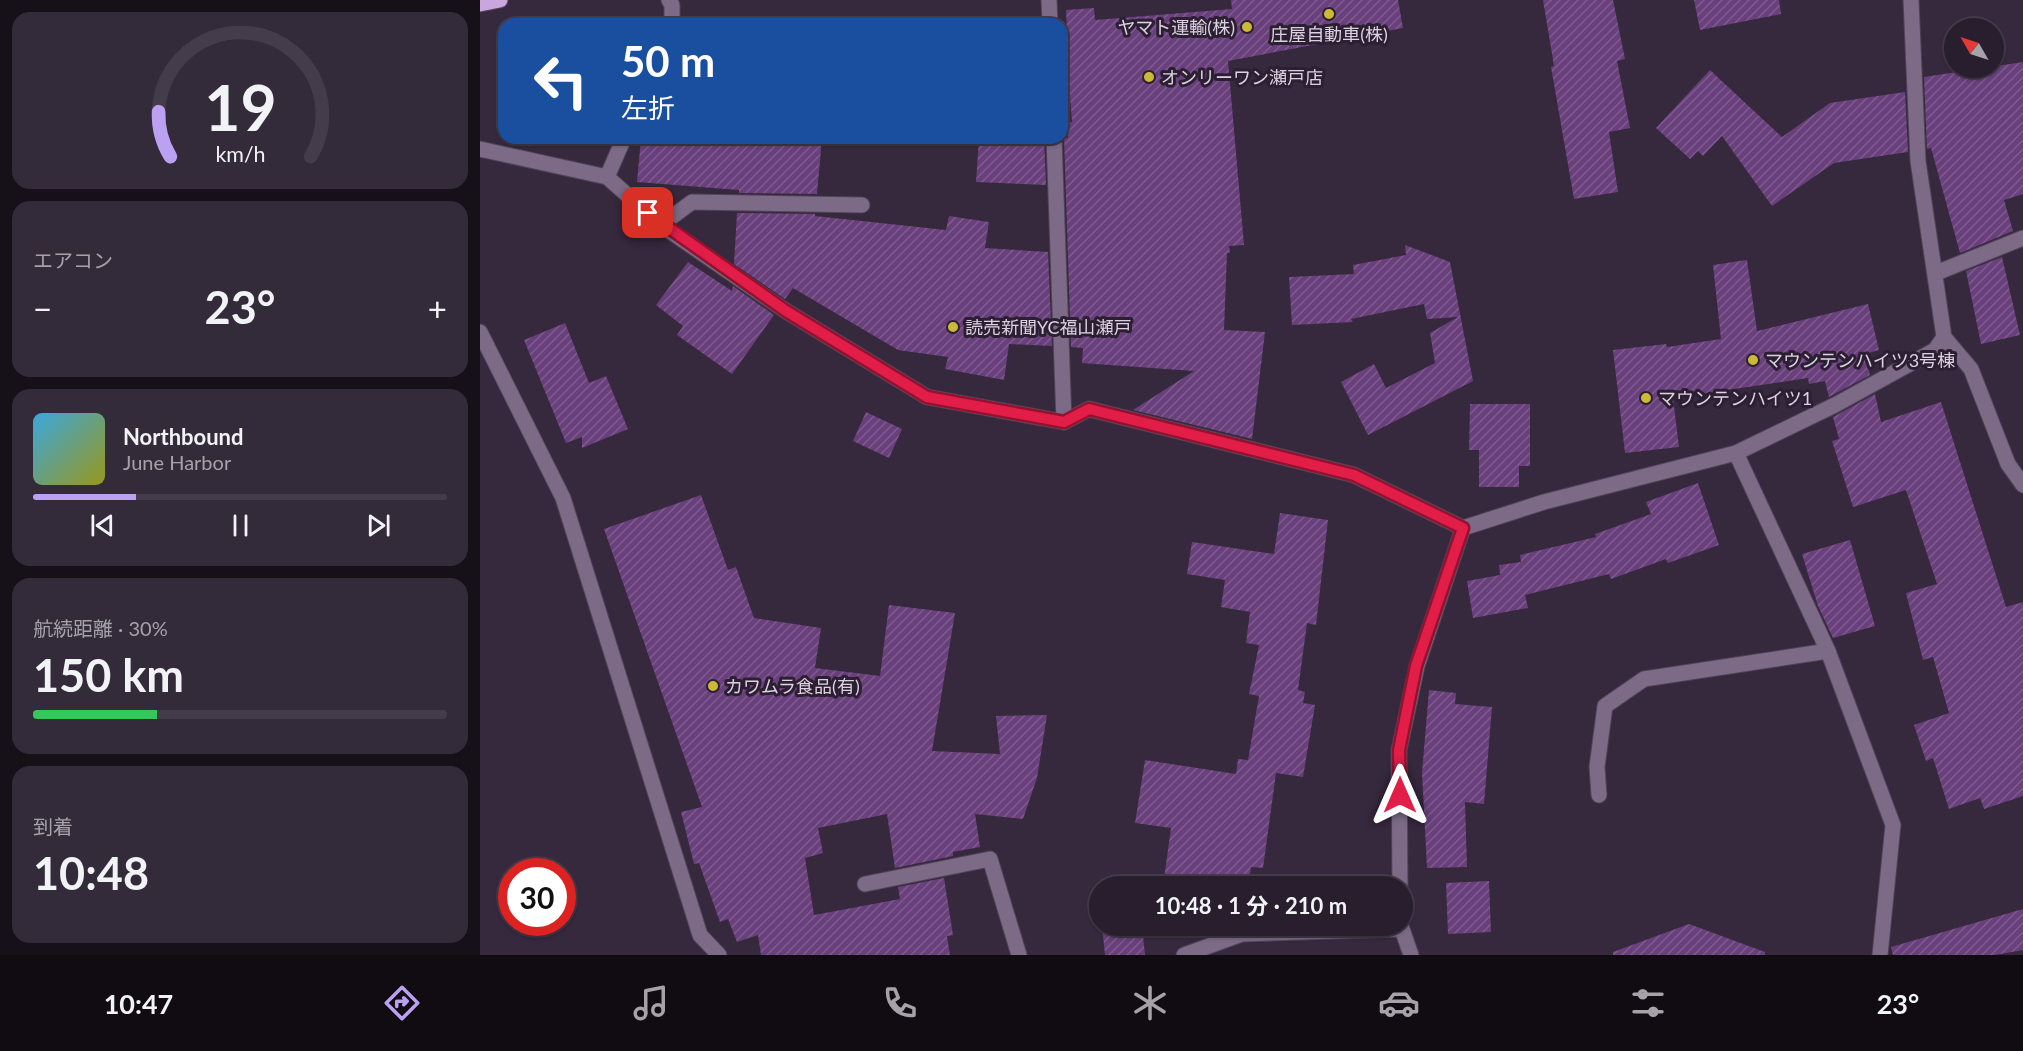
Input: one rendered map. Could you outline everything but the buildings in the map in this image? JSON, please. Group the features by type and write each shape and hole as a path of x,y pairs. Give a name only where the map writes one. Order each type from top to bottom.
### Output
{"main road":[{"path":"480,4 500,0"}],"street":[{"path":"669,0 672,5 672,18"},
{"path":"1049,0 1050,18"},
{"path":"1911,0 1918,161 1944,337 1971,369 2008,464 2023,485"},
{"path":"607,177 621,144"},
{"path":"1054,144 1064,422"},
{"path":"480,149 607,177 661,225 786,311 927,397 1064,422 1089,409 1354,475 1463,528 1544,502 1736,453 1835,405 1935,350 1944,337"},
{"path":"661,225 692,202 862,205"},
{"path":"1936,273 2023,238"},
{"path":"480,332 563,498 700,935 719,955"},
{"path":"1736,453 1828,651 1893,825 1880,955"},
{"path":"1400,876 1399,750 1416,666 1463,528"},
{"path":"1599,795 1597,767 1605,706 1644,679 1828,651"},
{"path":"865,884 990,859 1019,955"},
{"path":"1184,955 1236,936"},
{"path":"1404,936 1411,955"}],"place":[{"name":"庄屋自動車(株)","path":"1329,14"},
{"name":"ヤマト運輸(株)","path":"1247,27"},
{"name":"オンリーワン瀬戸店","path":"1149,77"},
{"name":"読売新聞YC福山瀬戸","path":"953,327"},
{"name":"マウンテンハイツ3号棟","path":"1753,360"},
{"name":"マウンテンハイツ1","path":"1646,398"},
{"name":"カワムラ食品(有)","path":"713,686"}],"route":[{"path":"648,213 661,225 786,311 927,397 1064,422 1089,409 1354,475 1463,528 1416,666 1399,750 1400,795"}]}
